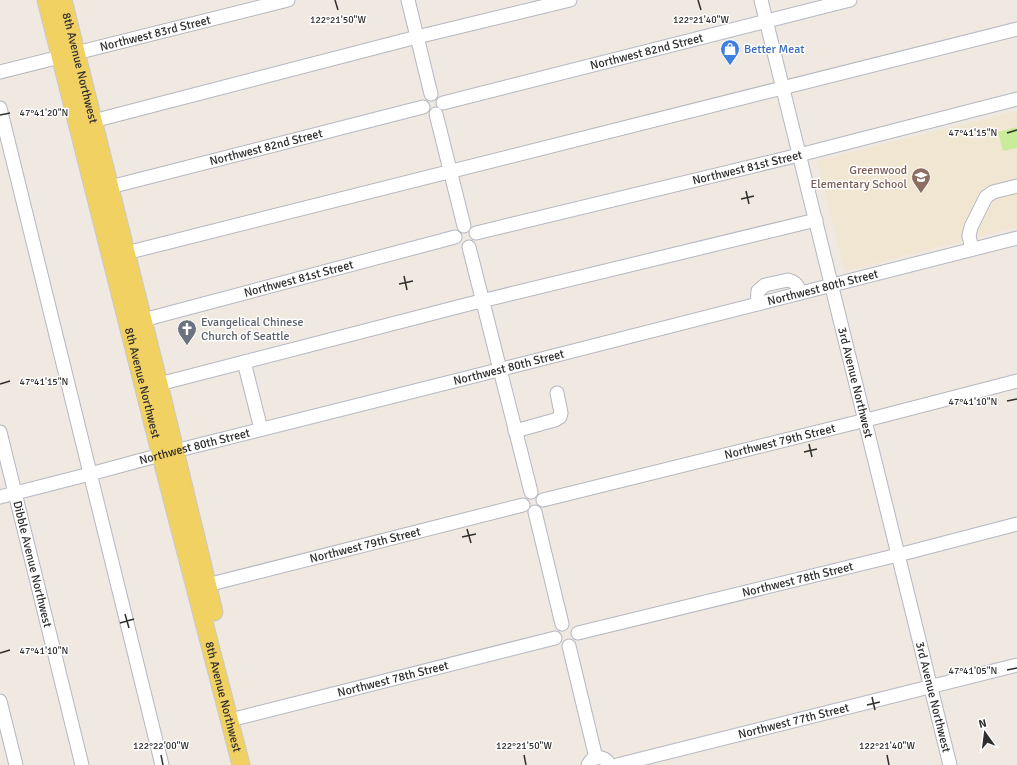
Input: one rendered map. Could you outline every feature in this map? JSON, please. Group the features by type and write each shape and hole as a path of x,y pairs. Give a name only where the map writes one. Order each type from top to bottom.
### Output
{"main road":[{"name":"8th Avenue Northwest","path":"46,0 93,121 110,187 159,384 168,453 207,585 235,719 241,765"},
{"name":"8th Avenue Northwest","path":"63,0 68,55 235,719 252,765"}],"street":[{"name":"Northwest 83rd Street","path":"0,72 288,0"},
{"path":"408,0 431,94"},
{"path":"93,121 417,37 570,0"},
{"name":"3rd Avenue Northwest","path":"761,0 950,765"},
{"name":"Northwest 82nd Street","path":"439,108 850,0"},
{"path":"126,253 1017,29"},
{"path":"431,94 438,95 442,100 439,108 432,114 428,113 423,107 423,102 426,96 431,94"},
{"name":"Northwest 81st Street","path":"476,233 800,155 1017,99"},
{"name":"Northwest 82nd Street","path":"110,187 423,107"},
{"path":"0,108 162,765"},
{"path":"439,108 450,172 464,226"},
{"path":"972,249 969,236 971,227 986,197 993,192 1017,186"},
{"path":"159,384 482,301 816,220"},
{"path":"464,226 474,228 476,233 476,242 474,245 469,247 460,246 456,241 455,237 458,230 464,226"},
{"name":"Northwest 81st Street","path":"143,320 455,237"},
{"name":"Northwest 80th Street","path":"0,497 260,429 499,370 1017,238"},
{"path":"469,247 531,492"},
{"path":"244,362 260,429"},
{"name":"Northwest 79th Street","path":"543,500 1017,381"},
{"path":"515,431 555,420 560,417 561,413 557,393"},
{"name":"Dibble Avenue Northwest","path":"0,432 82,765"},
{"path":"536,492 543,500 540,510 535,512 525,509 522,500 526,494 536,492"},
{"name":"Northwest 79th Street","path":"207,585 523,505"},
{"path":"535,512 562,624"},
{"name":"Northwest 78th Street","path":"578,633 898,555 1017,524"},
{"path":"562,624 574,626 578,633 577,641 569,646 562,646 555,638 556,630 562,624"},
{"name":"Northwest 78th Street","path":"235,719 555,638"},
{"path":"569,646 592,762 602,758 606,759 610,765"},
{"name":"Northwest 77th Street","path":"617,765 1017,665"},
{"path":"0,701 16,765"}],"shaded area":[{"name":"Greenwood Elementary School","path":"1017,111 1017,227 845,271 817,161"}],"green space":[{"path":"1017,127 1017,148 1003,151 998,132"}],"place":[{"name":"Better Meat","path":"730,66"},
{"name":"Greenwood Elementary School","path":"921,194"},
{"name":"Evangelical Chinese Church of Seattle","path":"187,346"}]}
